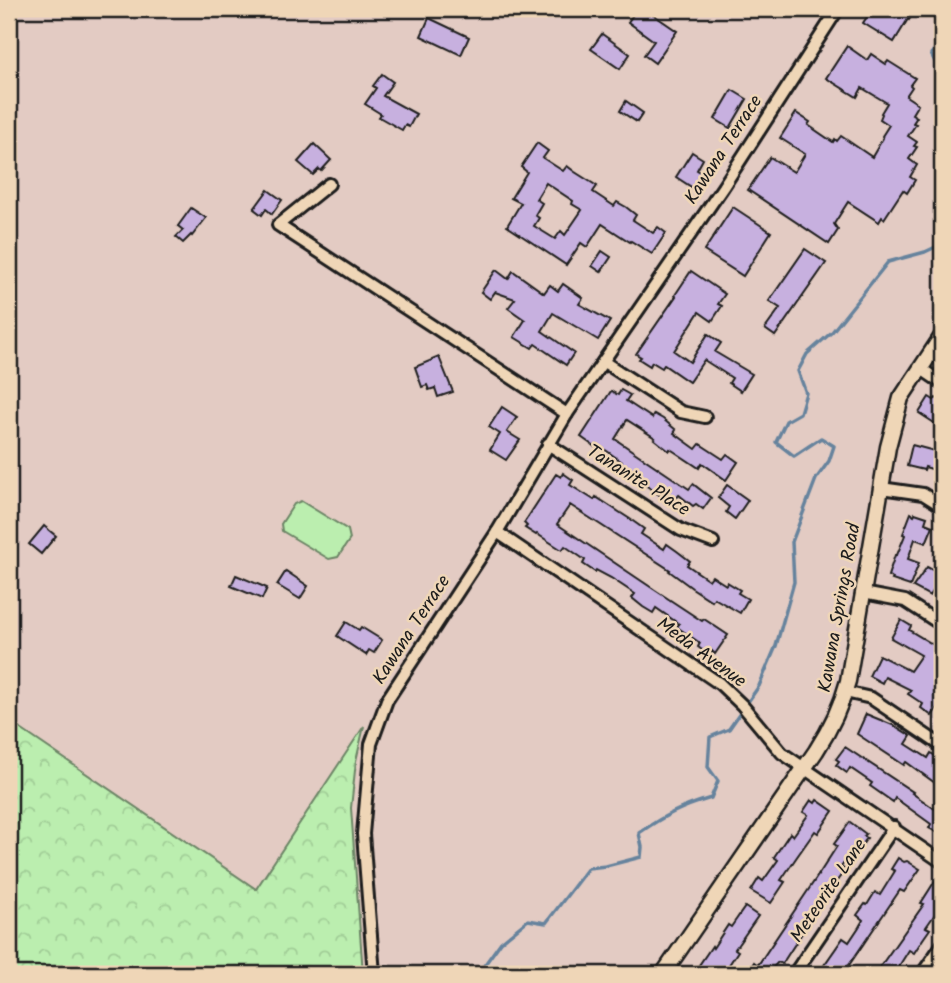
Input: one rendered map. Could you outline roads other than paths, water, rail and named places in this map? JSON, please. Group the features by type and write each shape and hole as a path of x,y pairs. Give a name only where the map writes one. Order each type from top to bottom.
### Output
{"street":[{"name":"Kawana Terrace","path":"374,974 363,834 371,744 387,700 497,532 567,414 723,187 838,9"},
{"path":"329,184 278,225 567,414"},
{"name":"Kawana Springs Road","path":"663,974 831,728 841,707 888,447 901,398 942,335"},
{"path":"604,362 681,412 705,417"},
{"path":"920,368 942,383"},
{"name":"Tananite Place","path":"548,444 681,530 713,542"},
{"path":"881,488 923,494 942,506"},
{"name":"Meda Avenue","path":"497,532 730,693 782,752 942,862"},
{"path":"863,593 905,600 942,625"},
{"path":"845,692 871,698 942,746"},
{"name":"Meteorite Lane","path":"794,974 894,827"},
{"path":"922,974 942,945"}],"waterway":[{"path":"942,41 931,54 942,75"},
{"path":"478,974 501,942 528,920 546,923 588,868 641,857 639,833 674,812 711,798 718,781 708,767 710,737 729,729 759,686 776,646 794,582 792,542 816,479 829,461 834,446 821,438 794,456 776,442 786,421 800,413 806,393 798,371 807,354 832,332 888,262 925,252 942,244"}]}
